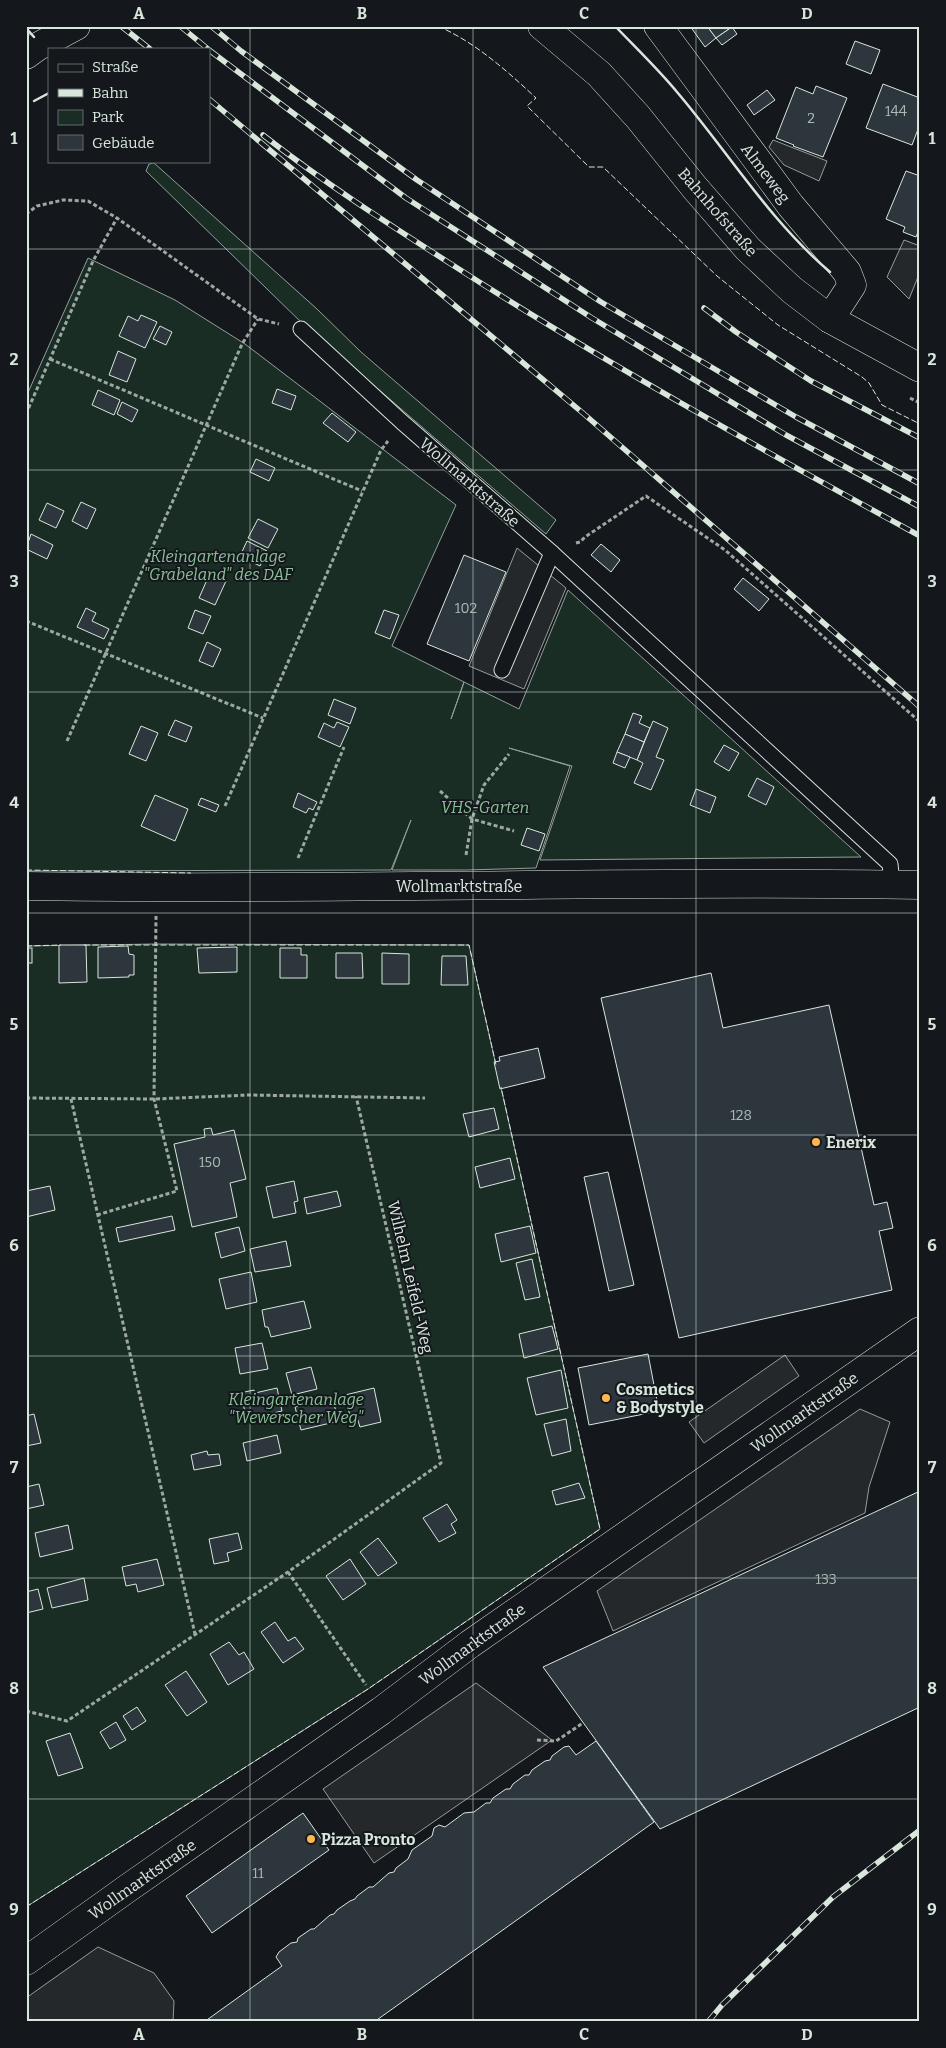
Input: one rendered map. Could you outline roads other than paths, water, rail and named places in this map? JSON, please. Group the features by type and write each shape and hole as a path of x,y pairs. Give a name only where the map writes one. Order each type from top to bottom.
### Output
{"street":[{"path":"32,51 76,26"},
{"name":"Bahnhofstraße","path":"542,26 599,74 638,117 695,188 748,249 792,290 830,319 920,368"},
{"name":"Almeweg","path":"658,26 791,206 847,272 852,285 830,319"},
{"name":"Wollmarktstraße","path":"26,886 156,888 920,885"},
{"name":"Wollmarktstraße","path":"26,1961 381,1711 470,1644 920,1331"}],"lane":[{"name":"Wollmarktstraße","path":"301,329 402,422 552,554 890,864 892,884"},
{"path":"502,670 552,554"}],"railway":[{"path":"121,26 149,48"},
{"path":"180,26 207,48"},
{"path":"211,26 241,51 417,180 601,302 796,417 920,484"},
{"path":"210,51 406,198 592,318 786,435 920,507"},
{"path":"210,100 584,414 920,707"},
{"path":"263,135 379,218 566,336 742,438 920,536"},
{"path":"704,308 736,332 811,381 920,438"},
{"path":"708,2022 722,2005 833,1897 920,1830"}],"place":[{"name":"Enerix","path":"816,1142"},
{"name":"Cosmetics & Bodystyle","path":"606,1398"},
{"name":"Pizza Pronto","path":"311,1839"}],"park label":[{"name":"Kleingartenanlage \"Grabeland\" des DAF","path":"218,565"},
{"name":"VHS-Garten","path":"485,807"},
{"name":"Kleingartenanlage \"Wewerscher Weg\"","path":"296,1408"}]}
